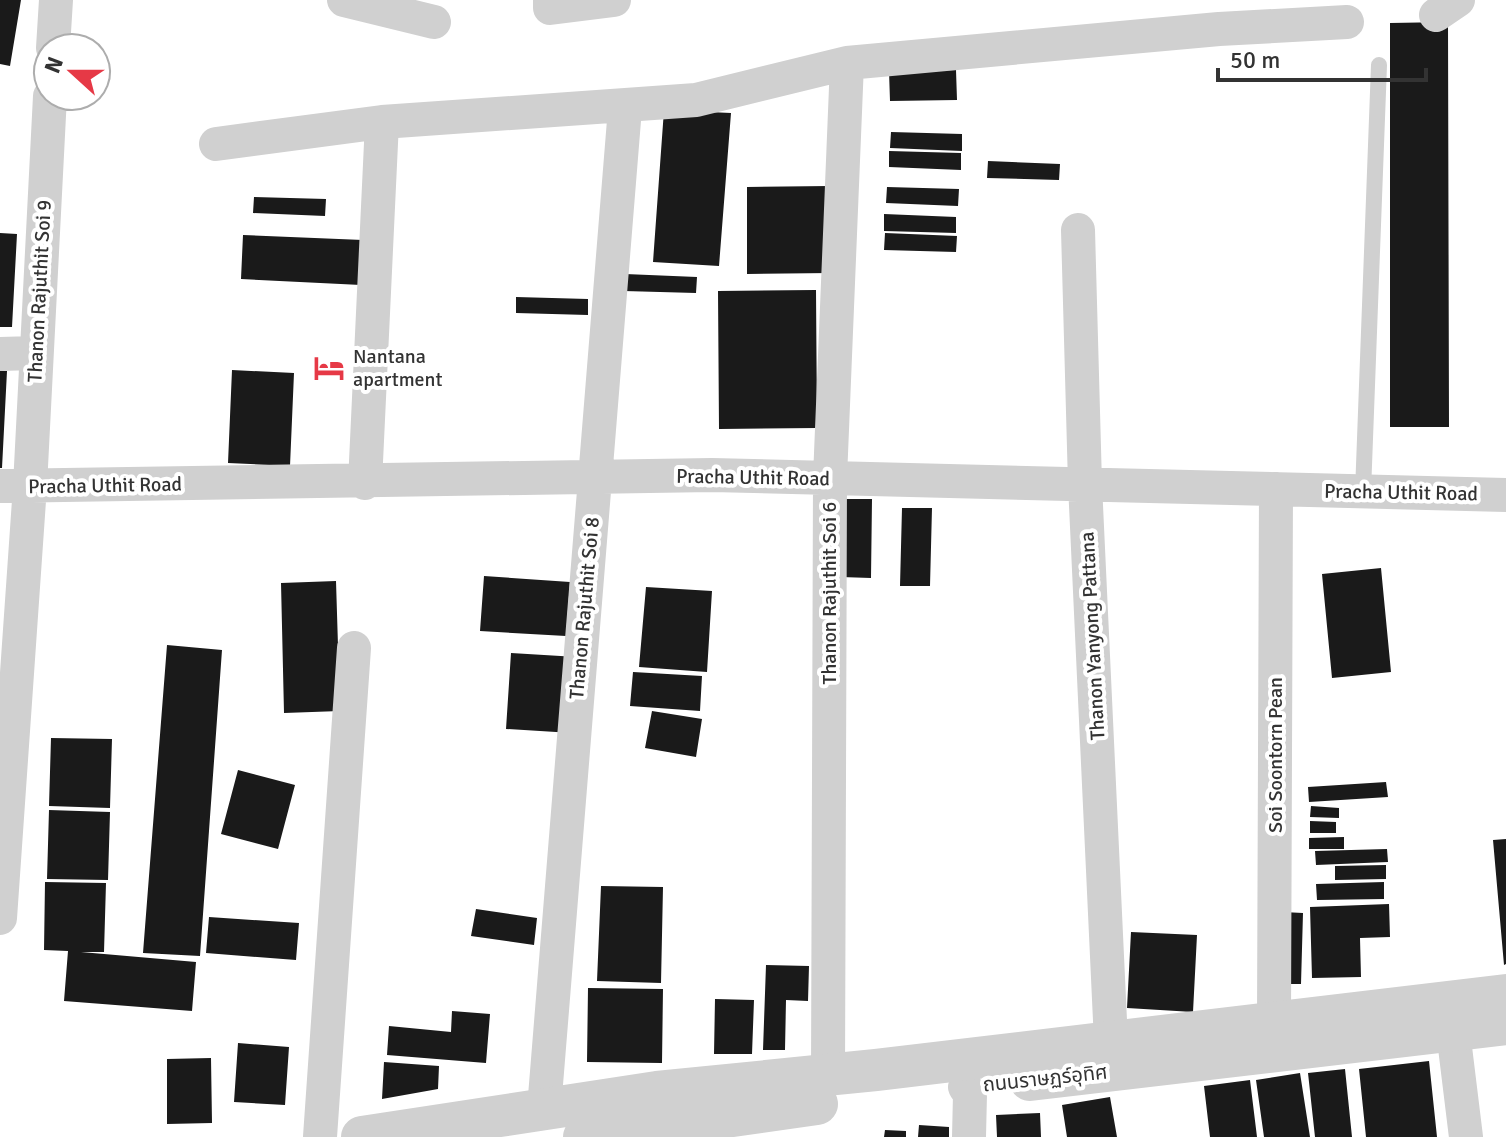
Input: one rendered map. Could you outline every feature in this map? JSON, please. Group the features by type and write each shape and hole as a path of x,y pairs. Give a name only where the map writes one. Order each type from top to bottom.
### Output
{"street":[{"path":"54,32 55,0"},
{"path":"550,0 550,8 614,0"},
{"path":"360,2 434,22"},
{"path":"216,144 382,122 625,108 696,100 847,63 1219,29 1347,22"},
{"name":"Thanon Rajuthit Soi 6","path":"828,1075 830,478 847,63"},
{"name":"Thanon Rajuthit Soi 8","path":"544,1109 625,108"},
{"name":"Thanon Rajuthit Soi 9","path":"0,918 15,486 34,353 49,112"},
{"path":"365,483 382,122"},
{"name":"Thanon Yanyong Pattana","path":"1078,230 1085,484 1112,1056"},
{"path":"0,354 34,353"},
{"name":"Pracha Uthit Road","path":"15,486 365,483 712,475 1506,495"},
{"name":"Soi Soontorn Pean","path":"1274,1021 1276,489"},
{"path":"320,1137 354,648"},
{"path":"362,1137 657,1092 828,1075 1112,1056 1274,1021 1506,995"},
{"name":"ถนนราษฏร์อุทิศ","path":"584,1137 754,1124 965,1087 1112,1056 1453,1031 1506,1024"},
{"path":"1453,1031 1466,1137"},
{"path":"965,1087 970,1094 969,1137"}],"lane":[{"path":"1363,492 1379,65"}],"building":[{"path":"0,0 21,0 10,66 0,64"},
{"path":"1448,22 1449,427 1390,427 1390,23"},
{"path":"956,70 957,100 890,101 889,71"},
{"path":"664,110 731,113 719,266 653,262"},
{"path":"891,132 962,134 962,151 890,148"},
{"path":"889,151 961,153 961,170 889,167"},
{"path":"988,161 1060,164 1059,180 987,178"},
{"path":"830,186 831,273 747,274 747,187"},
{"path":"887,187 959,189 958,206 886,203"},
{"path":"254,197 326,199 325,216 253,213"},
{"path":"884,214 956,217 956,233 884,231"},
{"path":"0,233 17,234 12,327 0,327"},
{"path":"885,233 957,236 956,252 884,250"},
{"path":"243,235 363,240 361,285 241,279"},
{"path":"625,274 697,277 696,293 624,291"},
{"path":"816,290 817,428 719,429 718,291"},
{"path":"516,297 588,299 588,315 516,313"},
{"path":"232,370 294,373 290,466 228,463"},
{"path":"0,371 7,371 2,468 0,468"},
{"path":"842,499 872,499 871,578 841,577"},
{"path":"902,508 932,508 930,586 900,586"},
{"path":"1381,568 1391,672 1332,678 1322,574"},
{"path":"484,576 570,582 566,636 480,631"},
{"path":"336,581 340,711 284,713 281,583"},
{"path":"646,587 712,591 707,672 639,667"},
{"path":"167,645 222,650 200,956 143,953"},
{"path":"511,653 577,657 572,733 506,729"},
{"path":"633,672 702,676 700,711 630,706"},
{"path":"652,711 702,719 696,757 645,748"},
{"path":"51,738 112,739 110,808 49,806"},
{"path":"238,770 295,785 278,849 221,834"},
{"path":"1386,782 1388,797 1309,802 1308,787"},
{"path":"1311,806 1339,808 1339,818 1310,817"},
{"path":"49,810 110,812 108,880 47,879"},
{"path":"1310,821 1336,822 1336,833 1310,833"},
{"path":"1344,837 1344,849 1309,849 1309,838"},
{"path":"1506,839 1506,964 1504,965 1493,840"},
{"path":"1387,849 1388,862 1316,865 1315,851"},
{"path":"1386,865 1386,879 1335,880 1335,866"},
{"path":"45,882 106,883 104,952 81,952 196,962 192,1011 64,1001 68,951 44,950"},
{"path":"1384,882 1384,899 1317,900 1316,884"},
{"path":"601,886 663,887 661,983 597,981"},
{"path":"1389,904 1390,937 1360,938 1361,977 1312,978 1310,907"},
{"path":"476,909 537,918 534,945 471,936"},
{"path":"1283,912 1303,913 1301,984 1281,984"},
{"path":"209,917 299,923 296,960 206,953"},
{"path":"1131,932 1197,935 1193,1012 1127,1008"},
{"path":"766,965 809,966 808,1001 786,1000 785,1050 763,1050"},
{"path":"588,988 663,989 662,1063 587,1062"},
{"path":"715,999 754,1000 752,1054 714,1054"},
{"path":"452,1011 490,1014 486,1063 387,1055 389,1026 451,1032"},
{"path":"238,1043 289,1047 285,1105 234,1102"},
{"path":"211,1058 212,1123 167,1124 167,1059"},
{"path":"1429,1061 1437,1137 1366,1137 1359,1069"},
{"path":"384,1062 439,1066 438,1089 382,1099"},
{"path":"1345,1069 1352,1137 1315,1137 1308,1073"},
{"path":"1300,1073 1310,1137 1264,1137 1256,1080"},
{"path":"1250,1080 1257,1137 1210,1137 1204,1086"},
{"path":"1110,1097 1117,1137 1067,1137 1062,1105"},
{"path":"1040,1113 1041,1137 997,1137 996,1115"},
{"path":"919,1125 949,1127 949,1137 918,1137"},
{"path":"885,1130 906,1131 906,1137 884,1137"}],"place":[{"name":"Nantana apartment","path":"329,368"}]}
